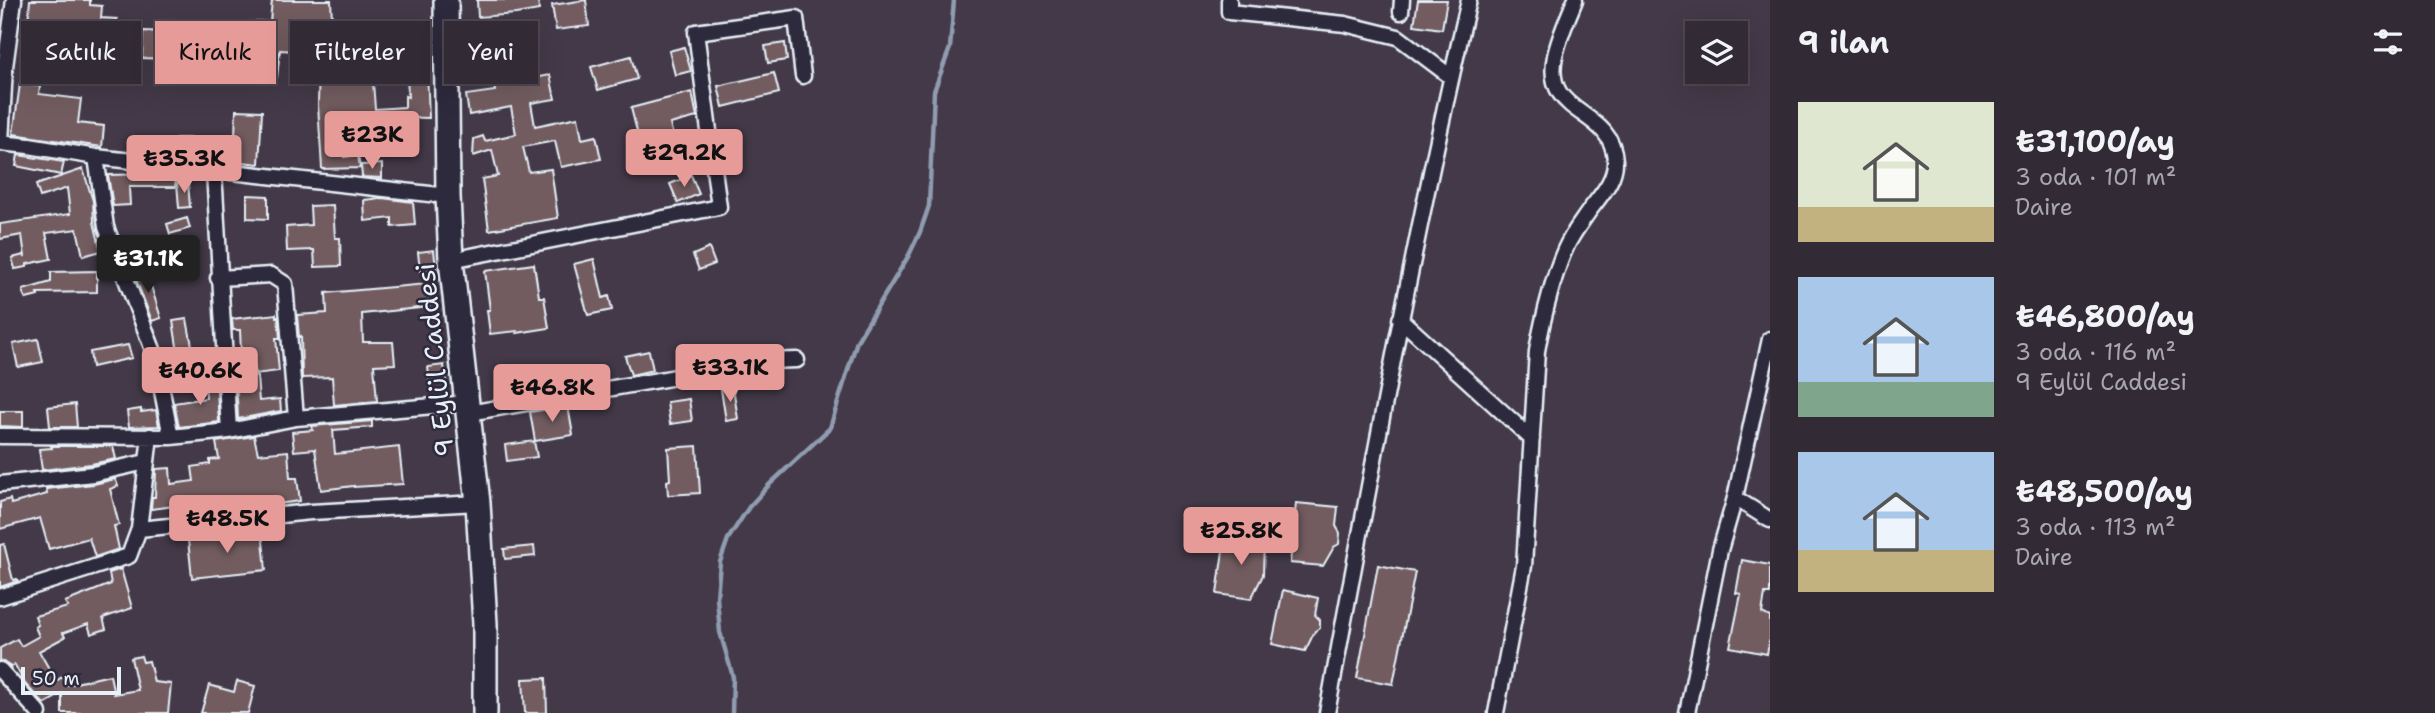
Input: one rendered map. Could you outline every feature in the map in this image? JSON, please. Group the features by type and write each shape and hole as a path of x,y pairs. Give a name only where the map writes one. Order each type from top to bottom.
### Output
{"main road":[{"name":"9 Eylül Caddesi","path":"446,0 451,260 478,503 485,624 485,713"}],"street":[{"path":"14,0 3,67 0,143 214,171 448,196"},
{"path":"1229,0 1229,12 1345,24 1398,37 1451,77"},
{"path":"1327,713 1400,319 1469,0"},
{"path":"1496,713 1524,566 1537,351 1541,327 1569,240 1610,182 1614,171 1612,144 1605,131 1593,120 1572,108 1556,87 1555,56 1575,0"},
{"path":"451,260 719,206 696,32 796,18 803,76"},
{"path":"96,157 106,227 155,355 171,437"},
{"path":"214,171 218,278 229,430"},
{"path":"218,278 271,275 285,284 296,418"},
{"path":"1400,319 1532,439"},
{"path":"1687,713 1720,550 1735,498 1770,339"},
{"path":"0,436 171,437 296,418 469,408 768,361 797,359"},
{"path":"0,597 129,556 139,529 150,436"},
{"path":"0,484 93,474 146,462"},
{"path":"1735,498 1770,520"},
{"path":"139,529 311,512 478,503"},
{"path":"1,673 39,713"}],"building":[{"path":"30,0 90,0 90,5 102,6 101,18 117,19 117,21 28,21"},
{"path":"272,0 331,0 332,20 290,21 290,51 280,50 277,77 276,21 270,21"},
{"path":"477,0 538,0 539,10 478,17"},
{"path":"586,0 589,26 556,30 552,5"},
{"path":"1418,0 1447,0 1442,29 1414,25"},
{"path":"143,31 155,31 155,59 142,58"},
{"path":"785,43 787,60 768,63 765,46"},
{"path":"684,47 691,71 675,75 669,51"},
{"path":"631,56 637,79 598,90 591,67"},
{"path":"774,73 779,93 723,107 718,86"},
{"path":"550,75 555,99 531,103 535,126 578,117 582,139 596,136 601,159 561,167 555,141 523,147 529,172 551,169 558,218 489,230 482,179 498,176 492,150 473,156 474,139 483,136 485,141 516,134 511,107 469,115 466,95 495,91 494,86 504,84 538,84 538,77"},
{"path":"20,84 40,86 39,94 81,99 78,123 104,126 102,147 13,134"},
{"path":"318,84 373,84 375,109 405,107 408,84 428,84 429,118 389,117 389,122 343,122 344,157 358,155 360,168 322,169"},
{"path":"692,92 697,117 670,124 673,135 640,143 631,108"},
{"path":"236,110 262,111 259,164 234,161"},
{"path":"176,138 195,138 195,158 153,154 154,145 176,147"},
{"path":"18,155 64,162 61,175 16,166"},
{"path":"382,164 382,178 362,177 361,165"},
{"path":"83,169 93,201 94,222 101,251 83,256 77,229 46,233 51,259 15,269 12,258 25,257 22,235 0,239 0,224 70,214 67,188 40,197 36,185"},
{"path":"108,175 176,176 175,187 129,187 130,205 113,206"},
{"path":"691,175 699,194 678,203 670,184"},
{"path":"188,182 190,207 179,208 177,183"},
{"path":"247,195 268,196 268,219 247,218"},
{"path":"382,198 413,202 415,225 392,227 392,218 365,221 364,200"},
{"path":"333,205 335,238 340,238 341,266 315,267 314,250 287,251 286,227 311,225 310,206"},
{"path":"187,218 190,228 170,234 167,224"},
{"path":"174,243 176,262 160,264 158,245"},
{"path":"709,248 715,264 699,270 693,255"},
{"path":"434,250 436,269 420,271 418,252"},
{"path":"594,259 603,298 609,296 612,310 588,315 574,264"},
{"path":"534,264 539,297 544,297 549,328 490,334 485,271"},
{"path":"146,270 161,318 152,321 134,274"},
{"path":"97,271 97,292 37,293 38,296 26,299 23,293 23,290 51,282 51,272"},
{"path":"427,284 429,307 362,314 363,342 393,342 395,364 374,365 377,401 334,405 332,377 302,378 301,336 299,337 297,315 327,313 326,293"},
{"path":"276,314 280,338 276,338 279,371 255,374 253,351 241,352 240,330 233,330 232,319"},
{"path":"187,319 198,378 171,384 166,362 179,359 173,321"},
{"path":"38,339 43,362 18,367 13,344"},
{"path":"128,345 132,358 92,367 90,352"},
{"path":"649,351 653,370 631,375 625,356"},
{"path":"444,365 446,381 430,384 428,367"},
{"path":"216,376 219,422 179,427 174,403 206,398 205,377"},
{"path":"257,376 259,401 280,399 281,411 238,419 236,378"},
{"path":"733,387 738,419 726,421 721,389"},
{"path":"689,399 692,421 670,424 667,402"},
{"path":"75,404 77,427 50,427 48,407"},
{"path":"568,406 573,435 535,441 530,412"},
{"path":"141,409 141,412 156,410 159,426 129,427 127,411"},
{"path":"0,411 23,411 23,427 0,426"},
{"path":"372,421 372,427 333,430 335,454 399,447 403,484 321,490 315,449 294,451 292,432 313,430 312,426"},
{"path":"254,436 258,454 288,451 290,478 297,478 300,501 214,508 213,501 151,509 152,497 155,497 156,469 170,468 171,484 194,481 192,467 210,464 210,460 219,459 216,442"},
{"path":"534,441 537,457 507,461 505,445"},
{"path":"51,446 113,446 116,459 42,470 39,449 52,448"},
{"path":"697,446 700,493 668,495 668,448"},
{"path":"115,479 118,486 110,489 119,525 114,526 119,549 95,557 89,538 49,549 40,518 0,529 0,502 10,499 11,504 47,494 46,489"},
{"path":"1296,503 1338,507 1336,526 1340,533 1339,544 1334,547 1323,566 1290,563"},
{"path":"262,531 266,570 192,578 188,540"},
{"path":"1225,536 1264,541 1263,575 1251,599 1217,594"},
{"path":"4,544 13,580 18,581 0,587 0,545"},
{"path":"534,546 535,556 505,559 504,549"},
{"path":"1742,560 1770,565 1770,594 1765,594 1762,613 1770,617 1767,654 1730,647 1741,594 1736,593"},
{"path":"1378,565 1415,572 1393,684 1357,678"},
{"path":"121,569 132,608 103,618 106,629 91,634 88,624 63,633 65,637 39,651 56,681 62,677 67,685 110,675 114,694 138,690 131,658 141,656 143,662 149,661 154,682 171,684 168,713 62,713 62,694 44,704 25,684 15,665 11,667 0,661 0,648 17,639 21,646 39,636 35,627 38,625 35,616 68,607 65,602 111,584 109,573"},
{"path":"1283,590 1318,598 1315,615 1320,620 1320,628 1315,631 1305,651 1272,644"},
{"path":"546,678 547,713 525,713 523,679"},
{"path":"237,681 255,686 248,713 201,713 209,685 234,692"}],"waterway":[{"path":"732,713 733,677 720,632 717,598 720,562 728,539 749,507 830,428 857,341 920,232 929,206 934,91 950,48 954,0"}]}
